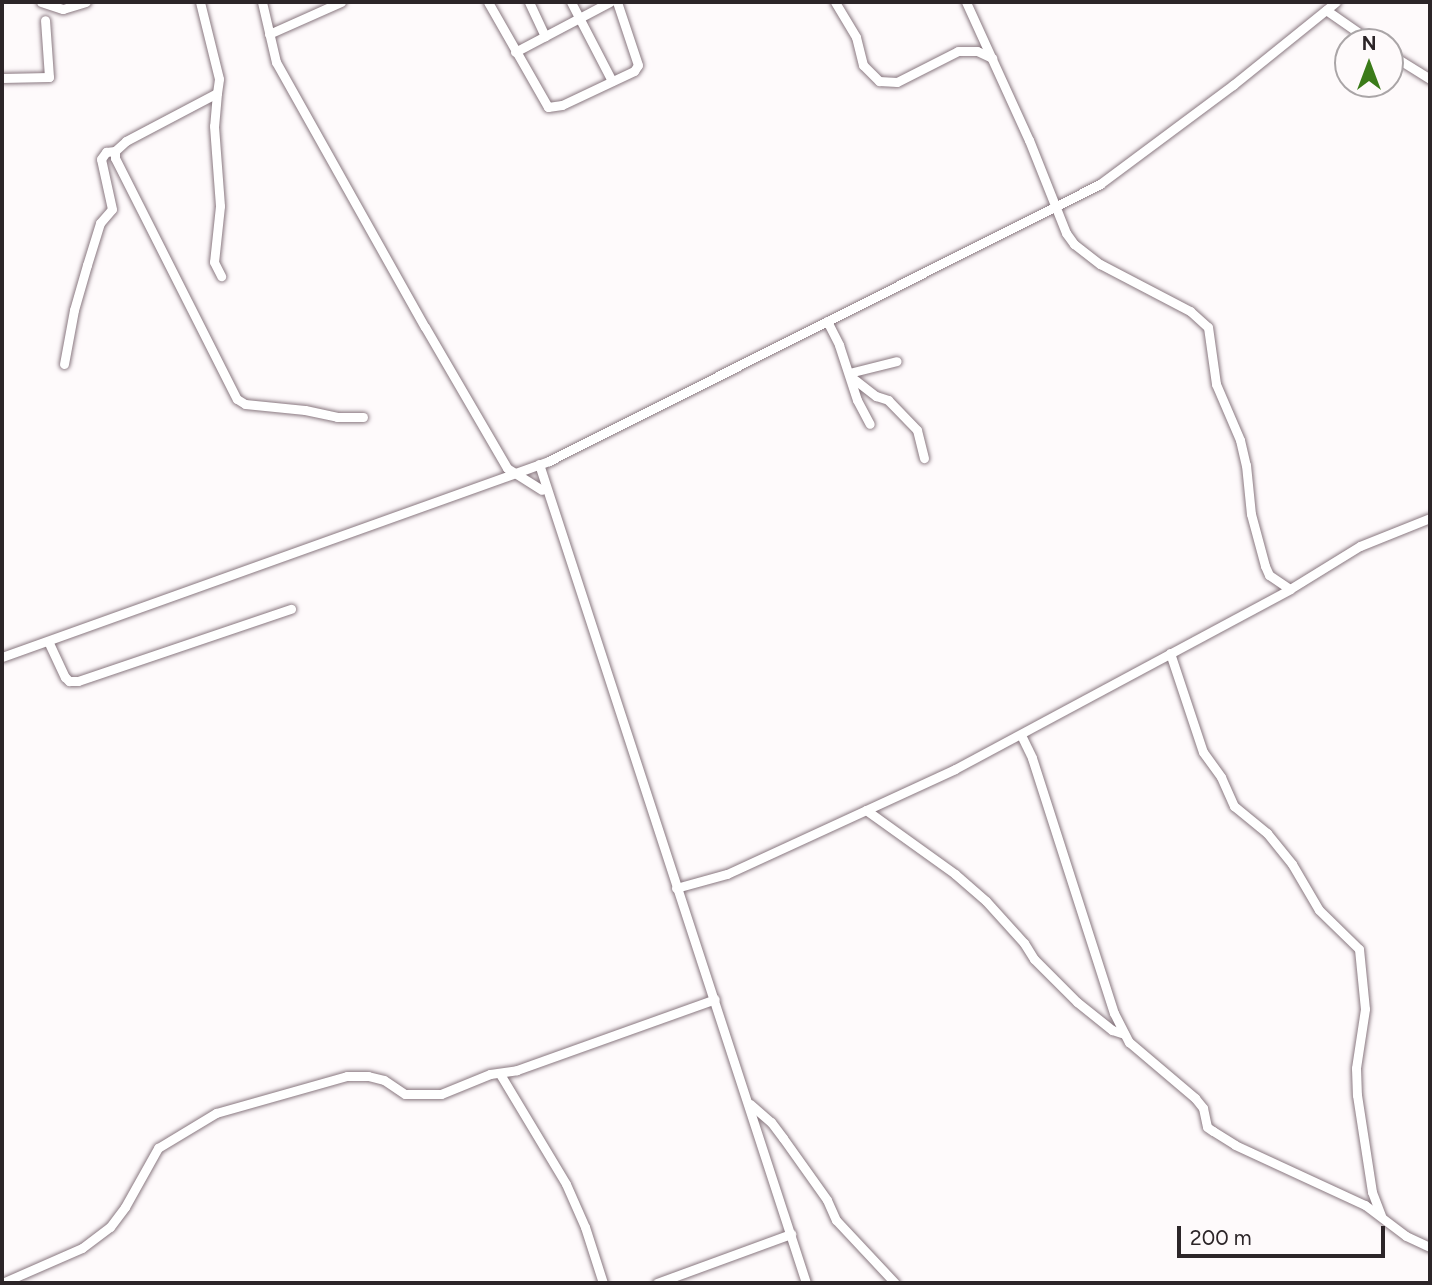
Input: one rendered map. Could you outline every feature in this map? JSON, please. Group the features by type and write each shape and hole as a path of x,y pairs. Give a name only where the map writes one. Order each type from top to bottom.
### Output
{"street":[{"path":"41,2 63,9 86,2"},
{"path":"200,2 219,79 214,126 220,206 214,262 221,276"},
{"path":"262,2 281,72 501,459 516,473 545,489"},
{"path":"269,34 341,2"},
{"path":"488,2 548,107 562,105 634,71 638,65 617,2"},
{"path":"528,2 545,36"},
{"path":"571,2 612,81"},
{"path":"515,52 610,2"},
{"path":"835,2 856,37 863,65 879,81 897,82 958,51 977,51 992,58"},
{"path":"966,2 1066,233 1079,249 1100,264 1190,310 1208,327 1216,384 1247,465 1251,514 1265,566 1269,575 1290,589"},
{"path":"2,657 540,464 1057,208 1100,184 1233,85 1336,2"},
{"path":"1326,10 1352,28"},
{"path":"2,78 49,77 45,20"},
{"path":"1404,63 1430,79"},
{"path":"64,364 74,310 100,223 112,209 101,159 106,152 115,151 125,141 217,93"},
{"path":"115,151 119,166 237,399 245,404 305,410 337,417 363,417"},
{"path":"827,321 870,424"},
{"path":"849,374 897,361"},
{"path":"849,374 876,396 888,400 917,430 924,458"},
{"path":"540,464 545,489 807,1283"},
{"path":"540,464 545,489"},
{"path":"676,888 727,874 1021,736 1290,589 1360,546 1430,518"},
{"path":"48,641 65,677 69,681 78,681 291,609"},
{"path":"1170,653 1203,752 1221,777 1234,806 1267,833 1286,855 1319,910 1359,949 1365,1009 1356,1068 1357,1095 1371,1192 1381,1216"},
{"path":"1021,736 1028,747 1079,908 1124,1034 1138,1051 1195,1098 1203,1108 1207,1127 1235,1144 1331,1188 1381,1216 1406,1236 1430,1247"},
{"path":"866,810 955,874 986,901 1024,943 1034,959 1077,1002 1112,1030 1124,1034"},
{"path":"2,1283 82,1248 110,1227 125,1208 158,1148 216,1113 259,1104 288,1091 347,1076 368,1076 392,1083 405,1094 432,1096 715,999"},
{"path":"500,1074 566,1184 603,1283"},
{"path":"750,1104 771,1122 827,1200 836,1220 895,1283"},
{"path":"657,1283 791,1234"}]}
